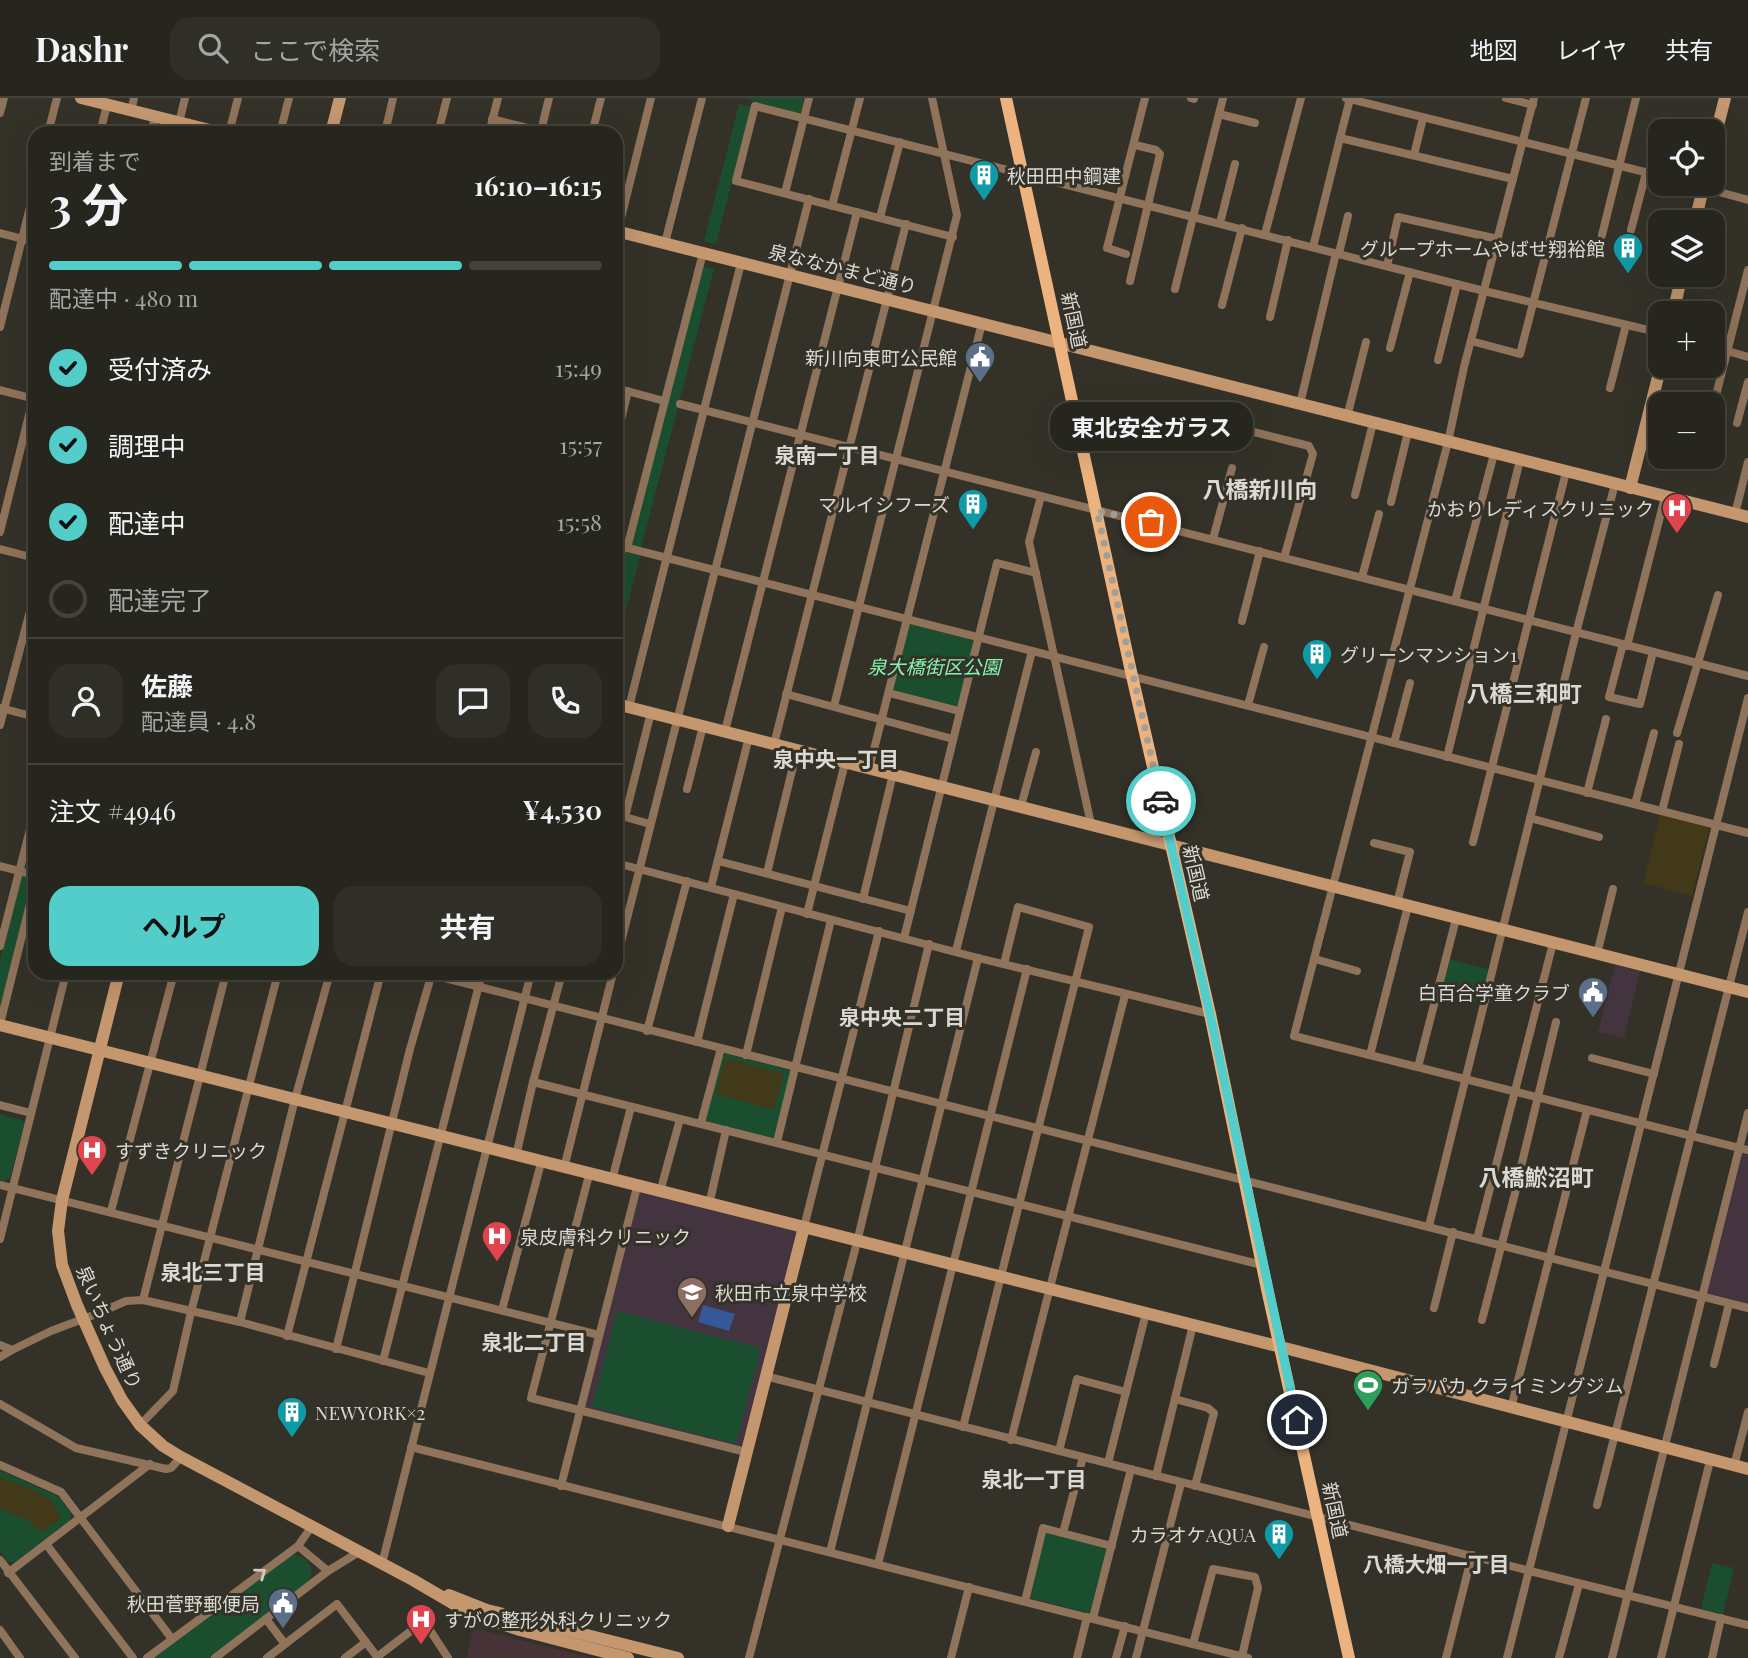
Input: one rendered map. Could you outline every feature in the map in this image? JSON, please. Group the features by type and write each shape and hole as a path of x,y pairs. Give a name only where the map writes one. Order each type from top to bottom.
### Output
{"main road":[{"name":"新国道","path":"1006,98 1132,676 1210,1014 1262,1265 1349,1658"}],"street":[{"path":"0,113 4,98"},
{"path":"50,126 57,98"},
{"path":"82,98 107,105 133,104 155,117 188,126"},
{"path":"179,123 186,98"},
{"path":"231,126 238,98"},
{"path":"282,126 289,98"},
{"path":"333,126 340,98"},
{"path":"387,126 393,98"},
{"path":"440,126 447,98"},
{"path":"490,126 498,98"},
{"path":"545,126 550,98"},
{"path":"594,126 601,98"},
{"path":"623,207 651,98"},
{"path":"665,243 702,98"},
{"path":"785,193 809,98"},
{"path":"832,206 860,98"},
{"path":"834,706 957,215 932,98"},
{"path":"1126,254 1107,248 1146,98"},
{"path":"1175,289 1223,98"},
{"path":"1265,234 1301,98"},
{"path":"1506,98 1534,102 1294,1036 1743,1149"},
{"path":"1471,341 1520,354 1586,98"},
{"path":"1602,235 1636,98"},
{"path":"1720,119 1725,98"},
{"path":"1313,247 1348,99 1646,173 1631,230"},
{"path":"102,126 107,105"},
{"path":"953,237 736,181 755,106 1648,330"},
{"path":"1219,114 1255,124"},
{"path":"153,126 155,117"},
{"path":"1414,155 1423,118"},
{"path":"492,119 520,126"},
{"path":"1340,138 1513,179"},
{"path":"880,217 900,142"},
{"path":"1130,281 1160,154 1156,150 1135,145"},
{"path":"1220,222 1235,164"},
{"path":"1725,193 1748,200"},
{"path":"623,934 809,199"},
{"path":"725,732 857,212"},
{"path":"0,327 28,215"},
{"path":"1300,404 1348,216"},
{"path":"1387,266 1398,217 1498,239"},
{"path":"774,744 906,223"},
{"path":"1222,305 1242,228"},
{"path":"0,233 28,240"},
{"name":"泉ななかまど通り","path":"623,235 665,243 837,286 1742,516"},
{"path":"1270,317 1288,240"},
{"path":"623,544 703,253"},
{"path":"623,703 667,558 741,263"},
{"path":"1717,392 1748,270"},
{"path":"1390,348 1410,272"},
{"path":"1438,360 1457,284"},
{"path":"869,769 982,324"},
{"path":"1610,388 1626,325"},
{"path":"1347,416 1366,342"},
{"path":"1725,350 1748,357"},
{"path":"1630,488 1658,378"},
{"path":"1737,423 1748,382"},
{"path":"0,390 28,395"},
{"path":"623,390 664,401"},
{"path":"623,411 628,391"},
{"path":"680,404 1748,676"},
{"path":"0,532 28,420"},
{"path":"1355,495 1373,423"},
{"path":"1222,424 1309,446 1313,454 1284,558"},
{"path":"1391,502 1408,432"},
{"path":"1455,601 1494,454"},
{"path":"1447,757 1520,460"},
{"path":"1742,516 1748,462"},
{"path":"1213,539 1232,468"},
{"path":"1473,842 1566,472"},
{"path":"1429,1226 1615,484"},
{"path":"1041,496 1029,542 1090,824"},
{"path":"1653,652 1640,705 1609,697 1665,497"},
{"path":"1362,577 1379,514"},
{"path":"623,547 1748,833"},
{"path":"0,549 28,556"},
{"path":"1242,621 1260,551"},
{"path":"904,938 997,563 1036,573"},
{"path":"1677,733 1718,595"},
{"path":"0,725 28,617"},
{"path":"1248,705 1264,647"},
{"path":"956,951 1032,651"},
{"path":"1394,743 1410,683"},
{"path":"889,693 959,711"},
{"path":"786,694 953,739"},
{"path":"1507,1658 1748,698"},
{"path":"623,706 1748,992"},
{"path":"2,709 28,715"},
{"path":"650,824 625,817 651,712"},
{"path":"1587,793 1606,719"},
{"path":"687,789 703,726"},
{"path":"1635,804 1654,733"},
{"path":"711,887 749,737"},
{"path":"1662,811 1679,744"},
{"path":"767,873 797,750"},
{"path":"1021,807 1036,752"},
{"path":"807,914 845,763"},
{"path":"863,899 893,774"},
{"path":"1530,818 1599,837"},
{"path":"0,946 28,837"},
{"path":"1370,1055 1402,905 1410,852 1374,843"},
{"path":"718,861 911,911"},
{"path":"623,865 978,958 1210,1014"},
{"path":"0,866 28,873"},
{"path":"648,1031 687,881"},
{"path":"1597,954 1613,889"},
{"path":"696,1042 734,894"},
{"path":"746,1055 782,907"},
{"path":"963,1427 1089,927 1018,907 1004,964"},
{"path":"28,912 0,1025 1281,1347 1748,1469"},
{"path":"1597,1505 1748,912"},
{"path":"1418,1067 1456,919"},
{"path":"777,1142 831,920"},
{"path":"728,1526 878,931"},
{"path":"1477,1239 1553,943"},
{"path":"749,1658 858,1242 929,944"},
{"path":"830,1552 978,958"},
{"path":"1315,959 1357,971"},
{"path":"878,1564 1027,969"},
{"path":"0,1239 64,980"},
{"name":"泉いちょう通り","path":"117,980 62,1200 58,1231 62,1265 83,1319 122,1400 140,1425 163,1446 181,1457 382,1563 471,1614 520,1630 628,1658"},
{"path":"111,1212 172,980"},
{"path":"144,1300 198,1075 224,980"},
{"path":"140,1425 173,1391 247,1087 276,980"},
{"path":"240,1322 295,1099 328,980"},
{"path":"288,1336 379,980"},
{"path":"335,1349 428,980"},
{"path":"452,980 1748,1308"},
{"path":"383,1361 480,980"},
{"path":"382,1563 529,980"},
{"path":"516,1156 560,980"},
{"path":"564,1168 611,980"},
{"path":"1011,1440 1125,995"},
{"path":"1482,1320 1556,1022"},
{"path":"701,1124 721,1048"},
{"path":"1592,1058 1654,1074"},
{"path":"533,1082 1262,1265"},
{"path":"0,1105 31,1113"},
{"path":"612,1180 631,1107"},
{"path":"1511,1408 1587,1110"},
{"path":"1612,1658 1702,1296 1743,1149 1748,1113"},
{"path":"660,1192 680,1119"},
{"path":"709,1205 726,1130"},
{"path":"502,1310 541,1163"},
{"path":"589,1175 531,1398 746,1452"},
{"path":"0,1185 599,1335"},
{"path":"561,1486 637,1187"},
{"path":"1434,1308 1452,1232"},
{"path":"0,1357 51,1331 126,1301 144,1300 240,1322 429,1373"},
{"path":"1714,1364 1729,1304"},
{"path":"1108,1463 1146,1313"},
{"path":"1156,1476 1193,1325"},
{"path":"0,1345 12,1350"},
{"path":"765,1376 1530,1572 1748,1624"},
{"path":"1059,1451 1077,1379 1126,1392"},
{"path":"1175,1399 1208,1408 1214,1413 1195,1486"},
{"path":"0,1404 76,1448 166,1469 171,1468 181,1457"},
{"path":"1734,1466 1748,1412"},
{"path":"411,1447 1245,1657 1258,1588 1255,1577 1213,1569 1194,1644"},
{"path":"1063,1533 1083,1457"},
{"path":"1661,1658 1710,1461"},
{"path":"8,1573 149,1464"},
{"path":"0,1465 61,1492 172,1639"},
{"path":"1077,1658 1112,1546 1131,1469"},
{"path":"1136,1658 1181,1483"},
{"path":"147,1658 298,1546 312,1526"},
{"path":"1025,1601 1043,1528 1112,1546"},
{"path":"46,1544 134,1658"},
{"path":"298,1546 328,1571"},
{"path":"215,1658 328,1571 359,1552"},
{"path":"1446,1658 1472,1555"},
{"path":"0,1560 75,1658"},
{"name":"泉いちょう通り","path":"413,1580 487,1610 678,1658"},
{"path":"1559,1658 1579,1584"},
{"path":"951,1658 969,1587"},
{"path":"267,1658 337,1604 377,1658 424,1621 448,1658"},
{"path":"1712,1658 1721,1618"},
{"path":"266,1619 285,1644"},
{"path":"1116,1658 1125,1626"},
{"path":"0,1630 20,1658"},
{"path":"345,1658 366,1642"}],"shaded area":[{"path":"1615,965 1640,971 1624,1038 1598,1032"},
{"path":"1742,1152 1748,1153 1748,1304 1706,1293"},
{"name":"秋田市立泉中学校","path":"637,1187 804,1227 746,1452 580,1410"},
{"path":"473,1628 591,1658 467,1658"}],"green space":[{"path":"742,98 804,98 798,113"},
{"path":"739,104 751,107 716,244 704,241"},
{"path":"702,266 714,269 641,548 631,545"},
{"path":"623,554 640,556 623,623"},
{"name":"泉大橋街区公園","path":"911,624 975,643 958,705 955,707 895,691 893,688 908,626"},
{"path":"28,848 28,898 0,1007 0,959"},
{"path":"1448,959 1488,969 1480,1002 1440,992"},
{"path":"726,1054 789,1070 791,1073 775,1136 772,1138 708,1122 706,1118 721,1057"},
{"path":"0,1114 25,1121 10,1178 5,1181 0,1180"},
{"path":"617,1311 761,1348 736,1444 592,1407"},
{"path":"0,1470 59,1497 71,1513 70,1520 15,1562 7,1562 0,1550"},
{"path":"1049,1532 1105,1548 1107,1551 1092,1612 1029,1596 1045,1534"},
{"path":"294,1555 304,1559 310,1566 311,1574 307,1585 211,1658 153,1658 287,1557"},
{"path":"1712,1563 1734,1568 1723,1614 1701,1609"}],"sand":[{"path":"1660,815 1709,828 1692,896 1643,883"},
{"path":"725,1058 784,1074 774,1110 716,1094"},
{"path":"0,1477 46,1497 58,1510 60,1519 43,1531 31,1526 32,1522 0,1509"}],"water":[{"path":"703,1305 735,1314 729,1331 698,1322"}],"way so far":[{"path":"1151,522 1097,511 1161,801"}],"place":[{"name":"秋田田中鋼建","path":"984,202"},
{"name":"グループホームやばせ翔裕館","path":"1628,275"},
{"name":"新川向東町公民館","path":"980,384"},
{"name":"東北安全ガラス","path":"1151,522"},
{"name":"マルイシフーズ","path":"973,531"},
{"name":"かおりレディスクリニック","path":"1677,535"},
{"name":"グリーンマンション1","path":"1317,681"},
{"name":"白百合学童クラブ","path":"1593,1019"},
{"name":"すずきクリニック","path":"92,1177"},
{"name":"泉皮膚科クリニック","path":"497,1263"},
{"name":"秋田市立泉中学校","path":"692,1319"},
{"name":"ガラパカ クライミングジム","path":"1368,1412"},
{"name":"NEWYORK×2","path":"292,1439"},
{"name":"カラオケAQUA","path":"1279,1561"},
{"name":"秋田菅野郵便局","path":"283,1630"},
{"name":"すがの整形外科クリニック","path":"421,1646"}],"district":[{"name":"泉南一丁目","path":"827,454"},
{"name":"八橋新川向","path":"1260,488"},
{"name":"八橋三和町","path":"1524,692"},
{"name":"泉中央一丁目","path":"836,758"},
{"name":"泉中央二丁目","path":"902,1016"},
{"name":"八橋鯲沼町","path":"1536,1176"},
{"name":"泉北三丁目","path":"213,1271"},
{"name":"泉北二丁目","path":"534,1341"},
{"name":"泉北一丁目","path":"1034,1478"},
{"name":"八橋大畑一丁目","path":"1436,1563"}],"route":[{"path":"1161,801 1210,1014 1297,1420"}]}
